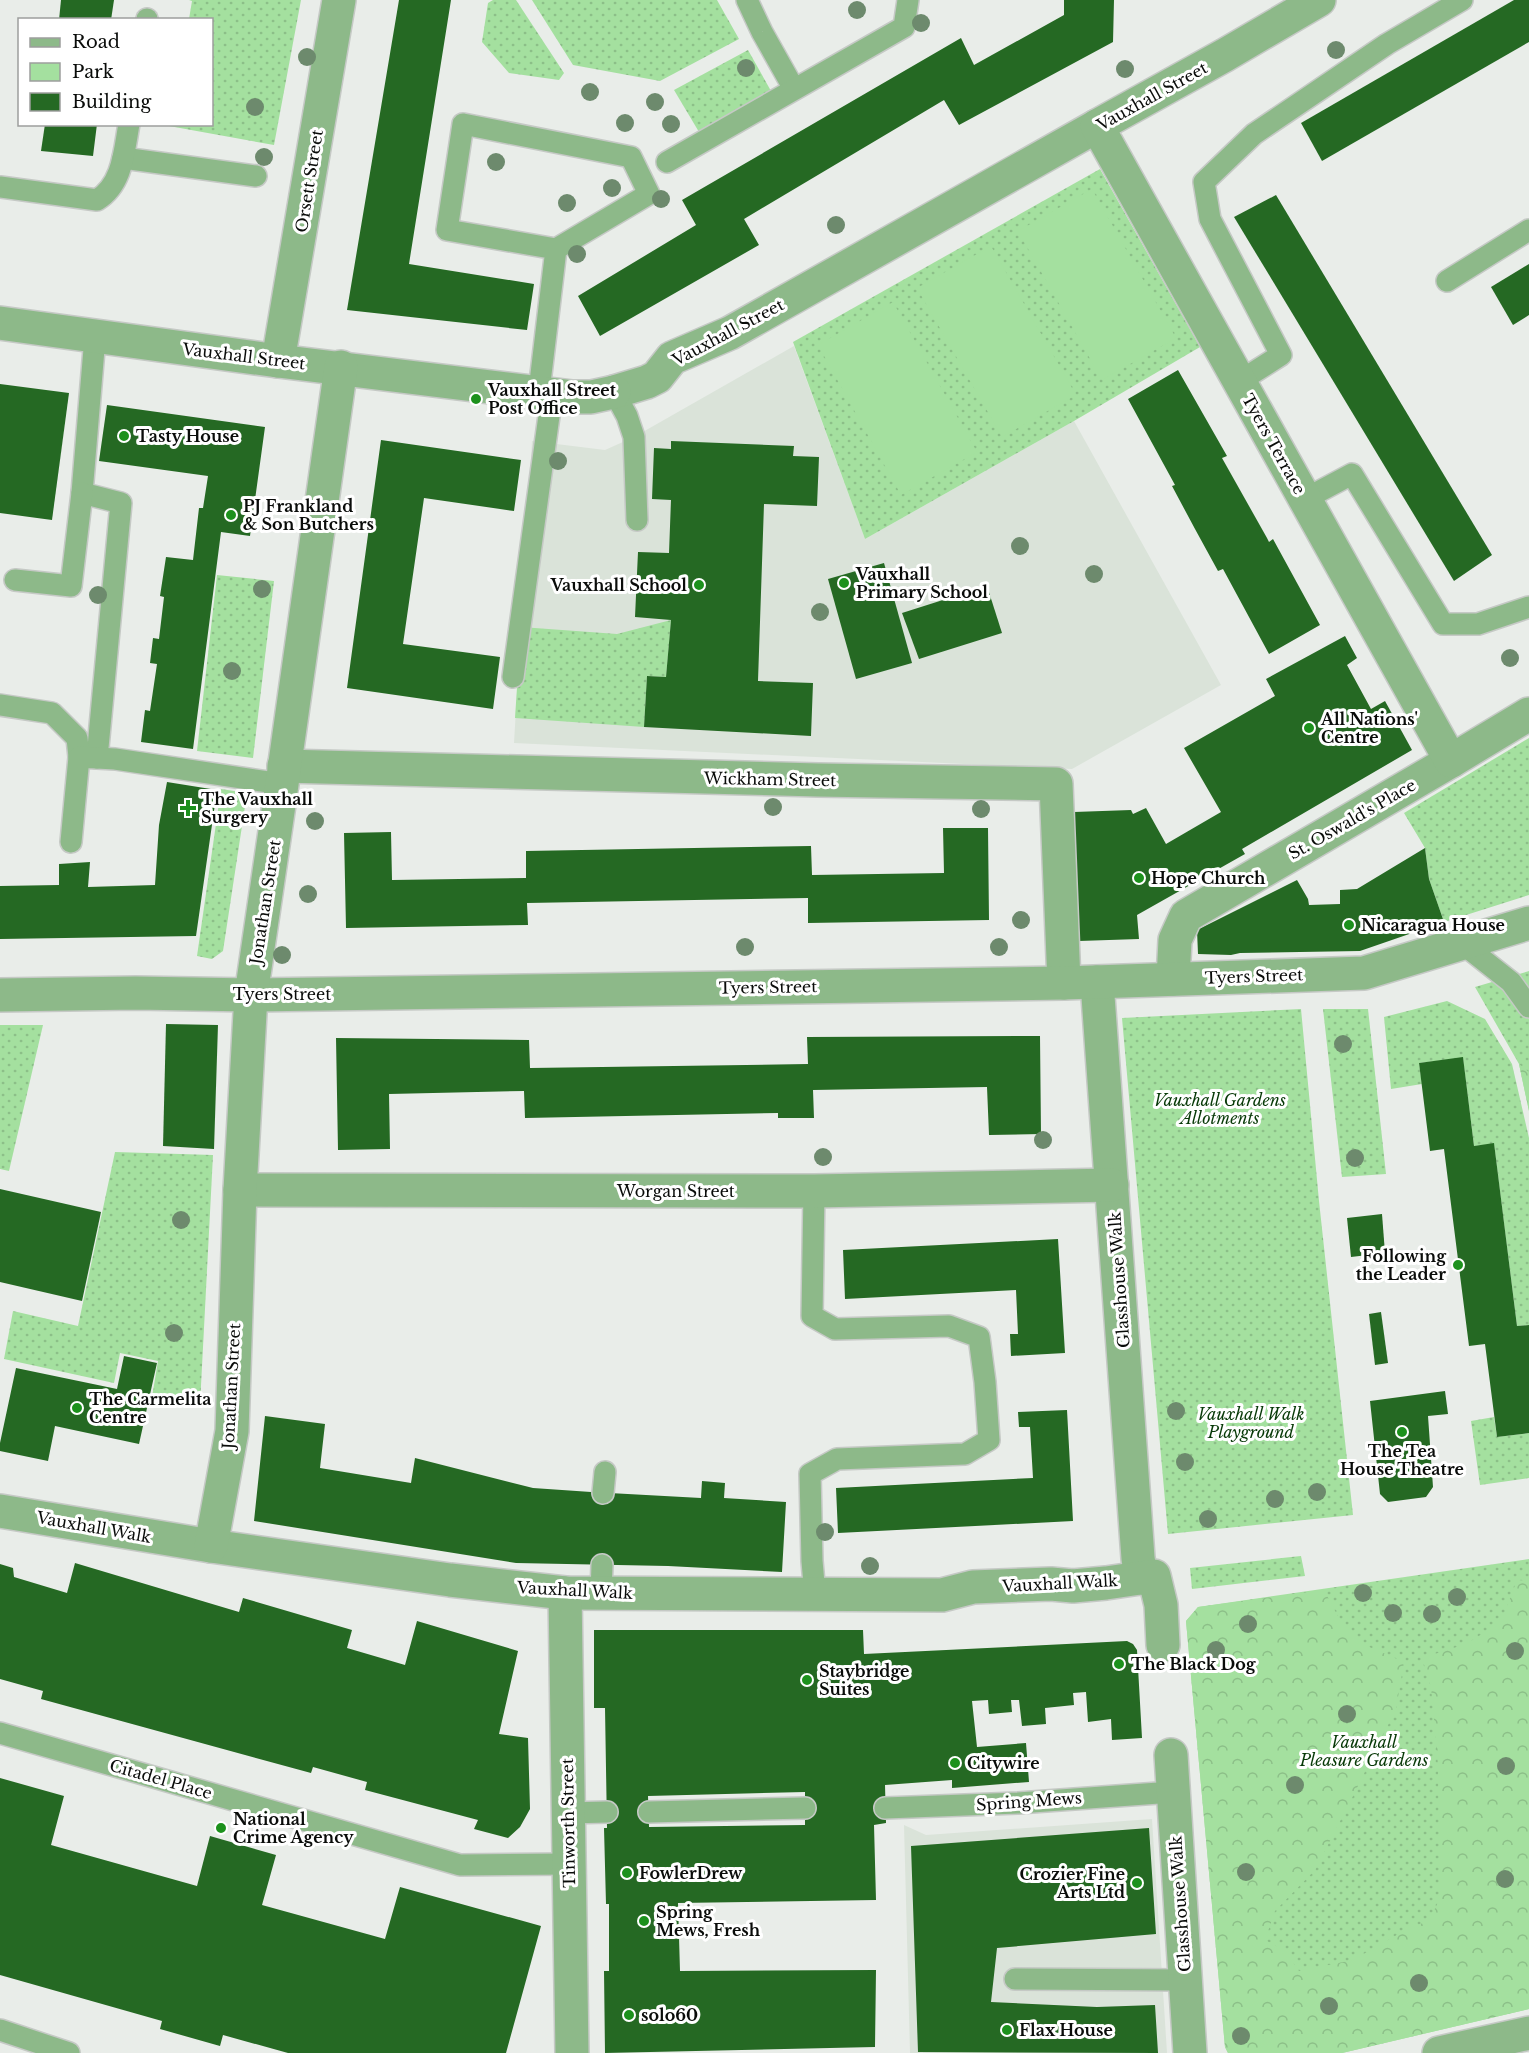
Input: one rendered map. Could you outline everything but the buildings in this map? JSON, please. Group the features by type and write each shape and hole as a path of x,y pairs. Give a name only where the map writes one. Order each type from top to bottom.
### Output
{"street":[{"name":"Orsett Street","path":"278,361 339,0"},
{"name":"Vauxhall Street","path":"0,322 278,361 591,397 641,386 657,377 672,358 749,322 1097,126 1299,5"},
{"name":"Tyers Terrace","path":"1097,126 1451,761"},
{"name":"Jonathan Street","path":"211,1546 232,1431 240,1190 250,995 284,775 341,367"},
{"name":"St. Oswald's Place","path":"1173,979 1174,940 1186,916 1529,714"},
{"name":"Wickham Street","path":"284,775 1056,784 1064,983"},
{"name":"Tyers Street","path":"0,995 136,993 250,995 1064,983 1364,973 1529,923"},
{"name":"Glasshouse Walk","path":"1097,982 1138,1558 1161,1605 1163,1645"},
{"name":"Worgan Street","path":"240,1190 814,1191 1112,1185"},
{"name":"Vauxhall Walk","path":"0,1511 211,1546 450,1580 565,1593 602,1579 815,1595 942,1595 973,1587 1051,1584 1073,1586 1147,1577"},
{"name":"Tinworth Street","path":"565,1593 572,2053"},
{"name":"Glasshouse Walk","path":"1171,1755 1190,2053"},
{"path":"1439,2053 1529,2032"}],"lane":[{"path":"747,0 794,89"},
{"path":"668,162 904,27 908,0"},
{"path":"1240,381 1281,355 1210,219 1204,182 1254,134 1387,44 1462,0"},
{"path":"462,124 631,157 649,194 556,249 447,230 462,124"},
{"path":"0,187 97,200 114,184 122,167 129,126"},
{"path":"123,158 256,176"},
{"path":"1447,282 1529,230"},
{"path":"513,677 545,392 556,249"},
{"path":"15,580 71,586 82,493 95,336"},
{"path":"614,392 627,416 634,437 637,520"},
{"path":"1305,499 1352,474 1443,624 1478,624 1529,607"},
{"path":"71,842 88,758 122,503 82,493"},
{"path":"0,705 52,713 77,738 88,758"},
{"path":"88,758 284,775"},
{"path":"1463,944 1511,982 1529,1007"},
{"path":"814,1191 812,1316 835,1329 949,1326 979,1337 989,1440 965,1454 837,1459 810,1474 815,1595"},
{"path":"603,1493 605,1472"},
{"name":"Citadel Place","path":"0,1733 460,1865 569,1864"},
{"name":"Spring Mews","path":"885,1808 1018,1803 1173,1792"},
{"path":"649,1812 805,1809"},
{"path":"568,1813 607,1812"},
{"path":"1015,1979 1185,1980"},
{"path":"0,2030 69,2053"}],"shaded area":[{"name":"Vauxhall Primary School","path":"794,346 865,539 1074,421 1221,685 1072,769 514,743 532,441 605,450 634,437"},
{"path":"1152,1819 1167,2053 910,2053 904,1825 926,1835"}],"green space":[{"path":"189,0 301,0 274,145 169,126 213,126 213,18 189,18 192,1"},
{"path":"493,0 516,0 564,73 559,80 509,73 482,42 488,3"},
{"path":"532,0 717,0 739,39 660,81 573,65"},
{"path":"748,50 771,91 699,132 674,90"},
{"path":"1100,169 1200,347 865,539 793,342"},
{"path":"1092,189 1176,338 1102,380 1018,231"},
{"path":"991,246 1076,395 1002,437 917,288"},
{"path":"893,302 977,452 901,495 818,345"},
{"path":"217,575 274,581 253,758 197,751"},
{"path":"671,620 666,677 647,676 644,727 515,718 521,627 617,634"},
{"path":"1529,738 1529,895 1444,922 1429,879 1425,848 1404,813"},
{"path":"221,789 247,793 223,951 212,959 197,956"},
{"path":"1529,971 1529,1111 1519,1064 1475,987"},
{"path":"1447,1001 1485,1019 1512,1064 1529,1138 1529,1325 1517,1326 1494,1144 1474,1146 1463,1058 1419,1063 1422,1084 1391,1089 1384,1017"},
{"name":"Vauxhall Walk Playground","path":"1301,1009 1353,1515 1168,1534 1122,1018"},
{"path":"1323,1009 1368,1009 1386,1174 1342,1177"},
{"path":"0,1025 43,1025 9,1171 0,1169"},
{"path":"1519,1064 1529,1072 1529,1111"},
{"path":"115,1152 213,1155 200,1405 152,1397 158,1361 120,1353 114,1383 4,1359 13,1311 78,1326"},
{"path":"1494,1417 1497,1437 1529,1433 1529,1478 1480,1485 1471,1421"},
{"path":"1301,1556 1305,1576 1192,1589 1190,1568"},
{"name":"Vauxhall Pleasure Gardens","path":"1529,1559 1529,2009 1342,2053 1228,2053 1225,2047 1186,1621 1198,1607"},
{"name":"Vauxhall Pleasure Gardens","path":"1517,1580 1529,1581 1529,2009 1342,2053 1228,2053 1225,2047 1186,1621 1198,1607 1324,1590 1341,1622 1367,1646 1404,1662 1396,1709 1353,1796 1315,1870 1275,1911 1265,1940 1284,1950 1299,1971 1353,1960 1409,1928 1429,1921 1440,1898 1438,1765 1431,1687 1422,1658 1466,1644 1501,1622"}],"place":[{"name":"Vauxhall Street Post Office","path":"476,399"},
{"name":"Tasty House","path":"124,436"},
{"name":"PJ Frankland & Son Butchers","path":"231,515"},
{"name":"Vauxhall Primary School","path":"844,583"},
{"name":"Vauxhall School","path":"699,585"},
{"name":"All Nations' Centre","path":"1309,728"},
{"name":"The Vauxhall Surgery","path":"188,808"},
{"name":"Hope Church","path":"1139,878"},
{"name":"Nicaragua House","path":"1349,925"},
{"name":"Following the Leader","path":"1458,1265"},
{"name":"The Carmelita Centre","path":"77,1408"},
{"name":"The Tea House Theatre","path":"1402,1432"},
{"name":"The Black Dog","path":"1119,1664"},
{"name":"Staybridge Suites","path":"807,1680"},
{"name":"Citywire","path":"955,1763"},
{"name":"National Crime Agency","path":"221,1828"},
{"name":"FowlerDrew","path":"627,1873"},
{"name":"Crozier Fine Arts Ltd","path":"1137,1883"},
{"name":"Spring Mews, Fresh","path":"644,1921"},
{"name":"solo60","path":"629,2015"},
{"name":"Flax House","path":"1007,2030"}],"park label":[{"name":"Vauxhall Gardens Allotments","path":"1220,1109"}]}
